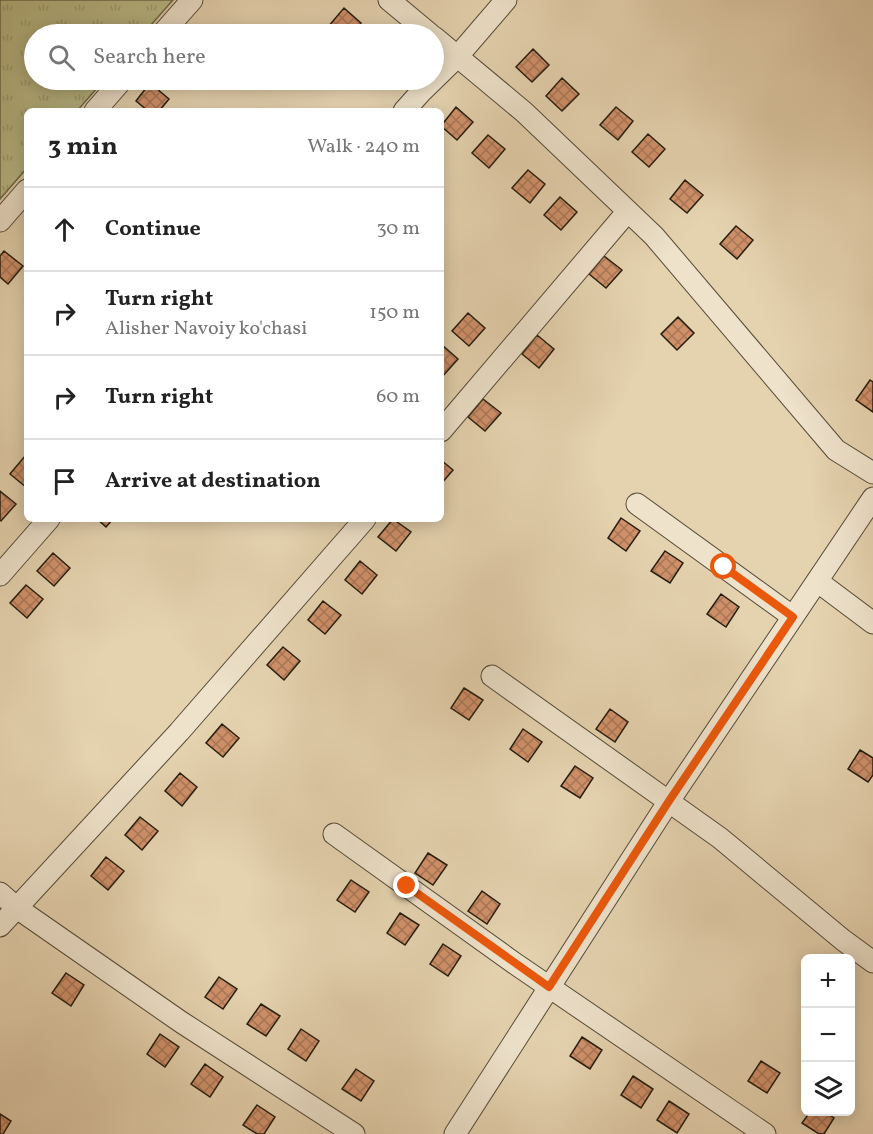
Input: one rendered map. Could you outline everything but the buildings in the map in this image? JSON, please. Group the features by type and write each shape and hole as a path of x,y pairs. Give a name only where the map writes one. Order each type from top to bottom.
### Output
{"street":[{"path":"171,24 192,0"},
{"path":"389,0 418,24"},
{"path":"444,70 506,0"},
{"path":"444,46 524,112 654,236 836,450 873,473"},
{"path":"98,108 113,90"},
{"path":"407,108 423,90"},
{"path":"0,221 24,193"},
{"path":"444,427 628,211"},
{"path":"455,1134 669,801 873,498"},
{"path":"637,504 793,617"},
{"path":"0,575 46,522"},
{"path":"0,926 179,732 362,522"},
{"path":"817,581 873,623"},
{"path":"492,676 720,838 873,962"},
{"path":"334,834 549,987 765,1134"},
{"path":"0,893 17,908 181,1022 354,1134"}],"green space":[{"path":"0,0 173,0 152,24 24,24 24,90 95,90 80,108 24,108 24,171 0,199"}],"route":[{"path":"407,886 549,987 669,801 793,617 724,567"}]}
